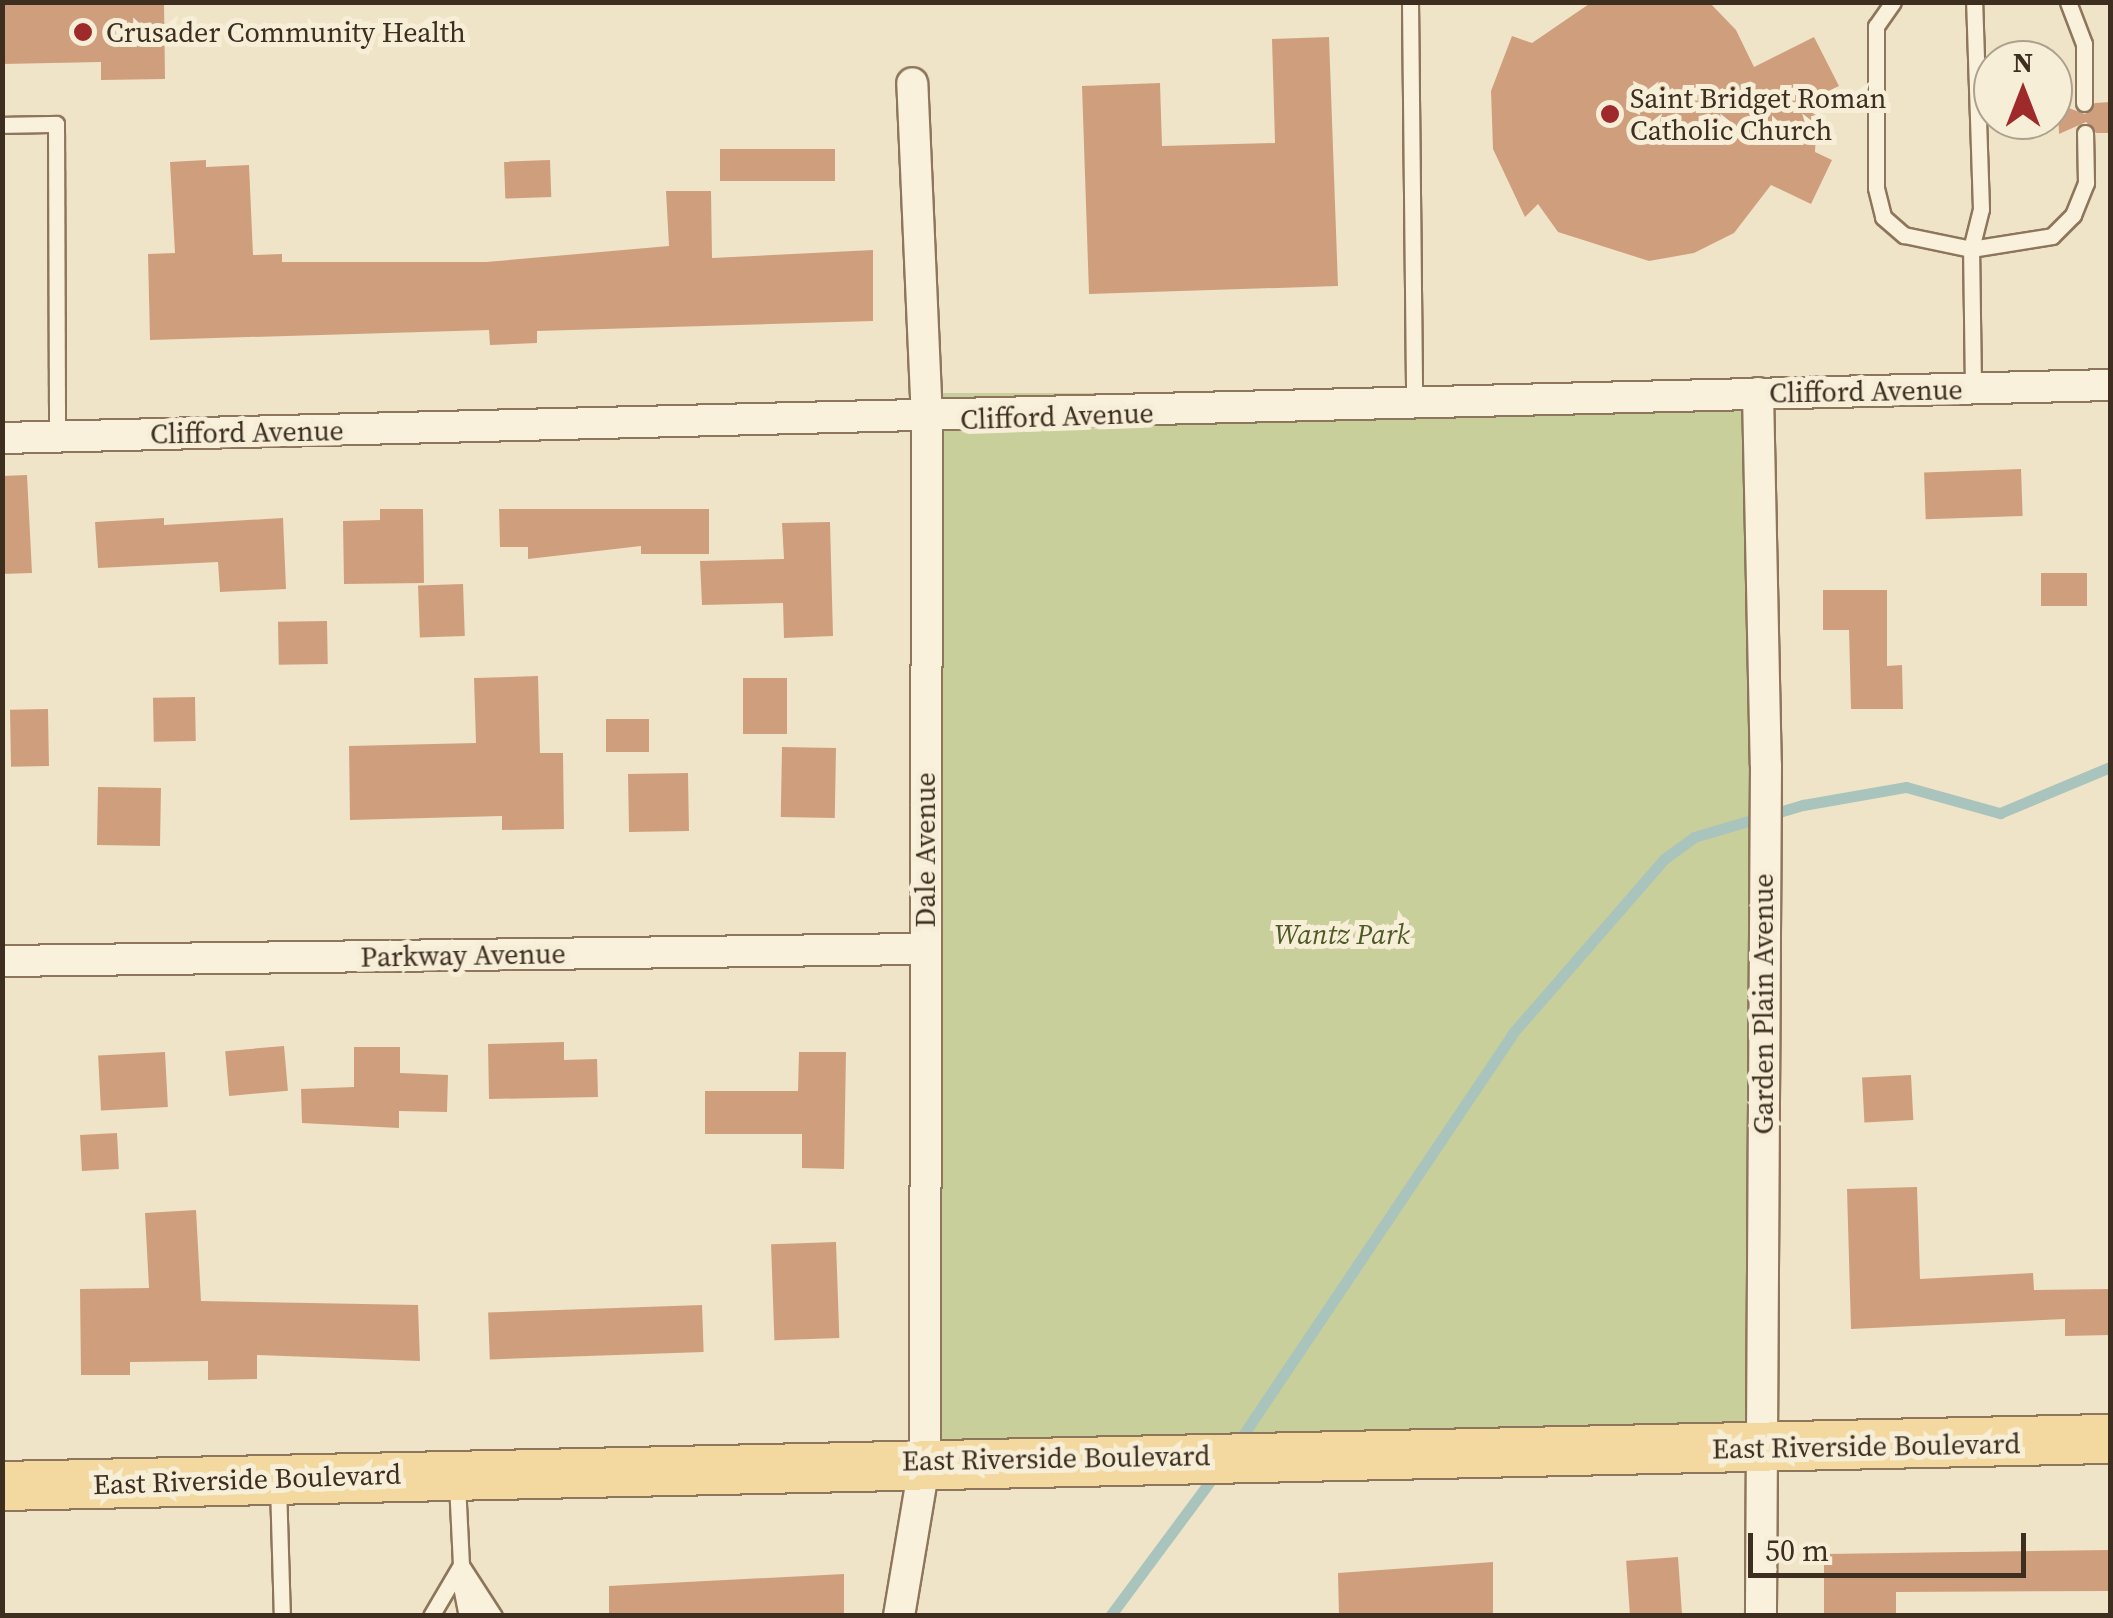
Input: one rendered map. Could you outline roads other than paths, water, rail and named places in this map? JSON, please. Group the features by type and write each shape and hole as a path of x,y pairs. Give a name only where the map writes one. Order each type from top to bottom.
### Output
{"main road":[{"name":"East Riverside Boulevard","path":"2,1486 925,1460 1760,1449 2110,1440"}],"street":[{"name":"Dale Avenue","path":"899,1616 925,1460 926,420 912,83"},
{"name":"Clifford Avenue","path":"2,438 926,420 2110,385"},
{"name":"Garden Plain Avenue","path":"1758,393 1766,765 1761,1616"},
{"name":"Parkway Avenue","path":"2,961 924,949"}],"lane":[{"path":"1410,2 1414,404"},
{"path":"1893,2 1876,26 1875,44 1882,217 1904,234 1970,249 2052,236 2073,216 2086,183 2085,133"},
{"path":"1973,388 1970,249 1981,208 1974,2"},
{"path":"2068,2 2084,44 2084,103"},
{"path":"2,126 56,124 57,437"},
{"path":"457,1473 462,1612"},
{"path":"278,1478 282,1616"},
{"path":"432,1616 461,1565"},
{"path":"461,1565 494,1616"},
{"path":"461,1586 481,1616"}],"waterway":[{"path":"1237,1444 1512,1034 1664,859 1694,837 1803,805 1906,787 2000,813 2110,767"},
{"path":"1110,1616 1217,1472"}],"place":[{"name":"Crusader Community Health","path":"83,32"},
{"name":"Saint Bridget Roman Catholic Church","path":"1610,114"}],"park label":[{"name":"Wantz Park","path":"1342,934"}]}
